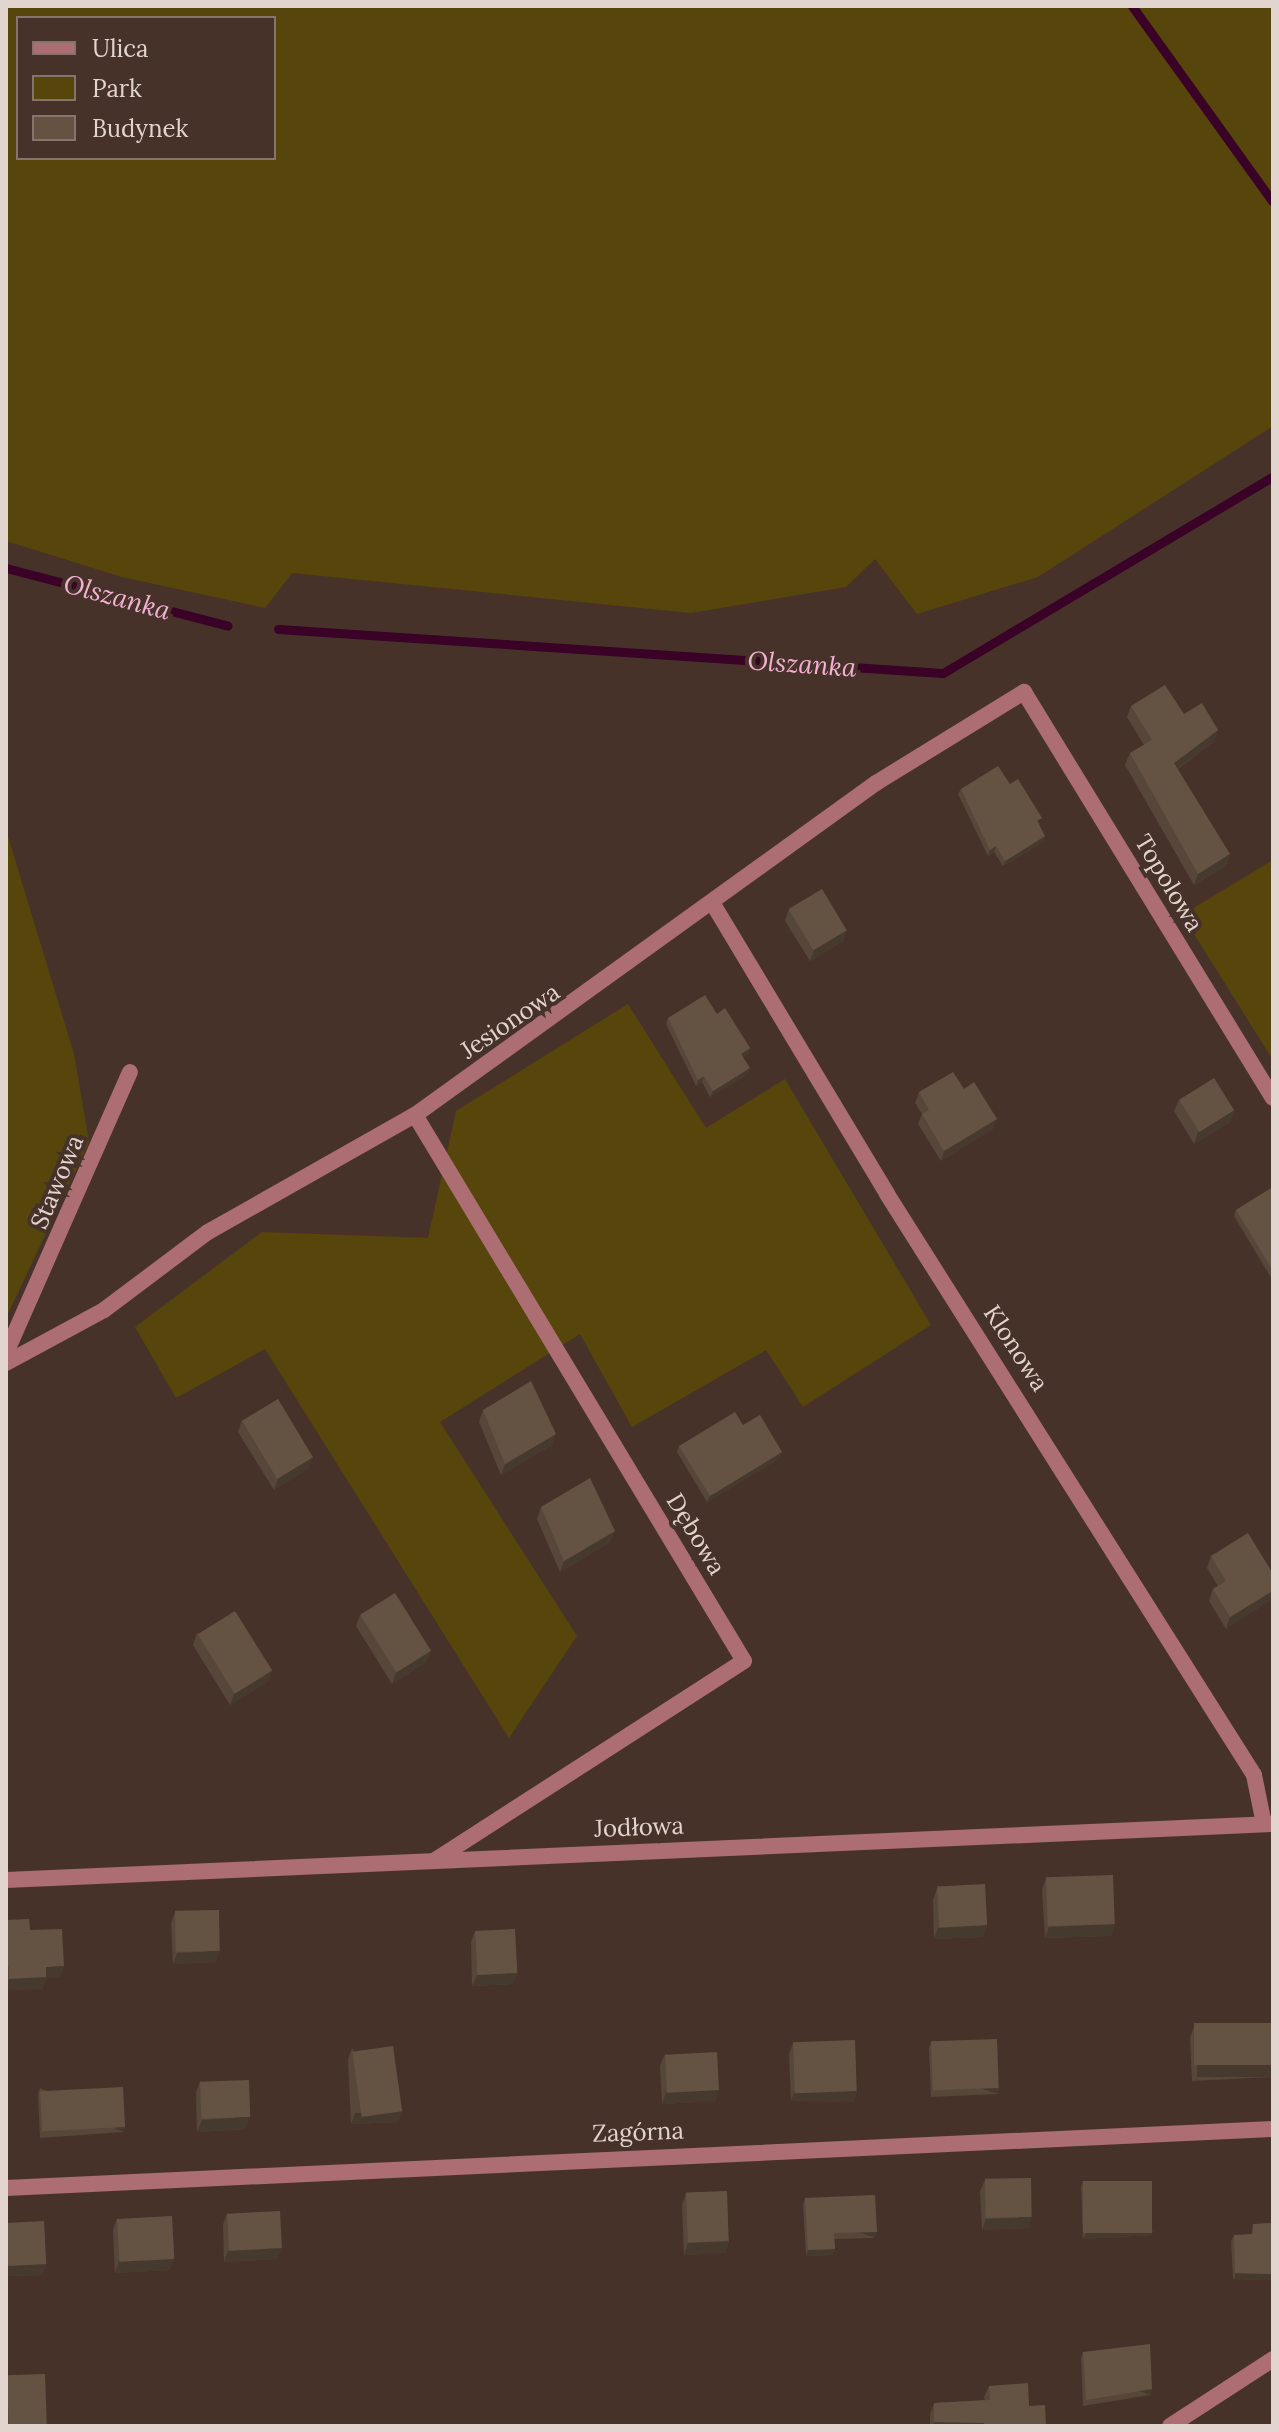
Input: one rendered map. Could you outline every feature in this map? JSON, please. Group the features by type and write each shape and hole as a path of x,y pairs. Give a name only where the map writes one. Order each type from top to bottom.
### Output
{"street":[{"name":"Jesionowa","path":"6,1363 104,1310 208,1232 415,1115 713,904 876,783 1024,692"},
{"name":"Topolowa","path":"1024,692 1273,1098"},
{"name":"Klonowa","path":"713,904 887,1194 1254,1775 1269,1824"},
{"name":"Stawowa","path":"6,1353 130,1072"},
{"name":"Dębowa","path":"415,1115 744,1661 434,1861"},
{"name":"Jodłowa","path":"6,1880 1269,1824"},
{"name":"Zagórna","path":"6,2188 1273,2129"},
{"path":"1170,2426 1273,2359"}],"green space":[{"path":"6,6 1273,6 1273,426 1038,577 917,614 875,559 846,587 691,613 292,573 265,608 122,577 6,541"},
{"path":"6,830 74,1054 89,1142 6,1318"},
{"path":"1273,860 1273,1060 1182,915"},
{"path":"628,1004 706,1128 785,1079 931,1325 803,1407 766,1350 632,1427 580,1334 440,1422 577,1636 509,1738 265,1349 176,1398 135,1327 262,1232 428,1238 456,1111"}],"building":[{"path":"1165,685 1184,714 1202,703 1218,730 1174,763 1230,854 1198,874 1130,753 1152,740 1131,706"},
{"path":"998,766 1010,784 1018,779 1042,818 1037,821 1045,836 1005,861 996,846 990,850 961,789"},
{"path":"822,889 847,930 813,950 789,909"},
{"path":"705,995 717,1014 725,1008 750,1048 741,1054 750,1068 713,1091 704,1076 698,1080 668,1018"},
{"path":"953,1072 964,1089 974,1082 997,1119 944,1151 922,1114 929,1110 919,1092"},
{"path":"1214,1078 1234,1110 1199,1132 1179,1100"},
{"path":"1273,1187 1273,1271 1236,1210"},
{"path":"531,1381 556,1434 505,1464 483,1410"},
{"path":"278,1399 313,1457 277,1479 242,1421"},
{"path":"735,1412 743,1425 760,1415 782,1452 710,1496 679,1446"},
{"path":"590,1478 615,1531 564,1561 541,1507"},
{"path":"1248,1533 1273,1574 1273,1591 1230,1617 1213,1589 1226,1581 1211,1556"},
{"path":"395,1593 431,1651 396,1672 360,1615"},
{"path":"235,1611 272,1670 235,1694 198,1634"},
{"path":"1113,1875 1115,1924 1048,1926 1046,1877"},
{"path":"985,1884 987,1925 939,1927 937,1887"},
{"path":"219,1910 220,1951 176,1952 175,1911"},
{"path":"29,1919 30,1930 62,1929 64,1966 46,1967 46,1977 9,1979 6,1920"},
{"path":"515,1929 517,1973 477,1975 475,1931"},
{"path":"1194,2023 1273,2023 1273,2065 1194,2065"},
{"path":"997,2039 999,2088 933,2090 931,2041"},
{"path":"855,2040 857,2091 795,2093 793,2042"},
{"path":"393,2046 402,2111 362,2117 352,2052"},
{"path":"717,2052 719,2090 667,2093 665,2055"},
{"path":"249,2080 250,2117 201,2119 200,2082"},
{"path":"123,2087 125,2127 42,2131 40,2091"},
{"path":"1031,2178 1032,2217 986,2218 985,2179"},
{"path":"1083,2181 1152,2181 1152,2233 1083,2233"},
{"path":"727,2191 729,2241 688,2242 686,2192"},
{"path":"875,2195 877,2232 834,2233 835,2249 808,2250 805,2198"},
{"path":"280,2211 282,2248 229,2251 227,2214"},
{"path":"172,2216 174,2259 119,2262 117,2219"},
{"path":"44,2221 46,2264 8,2266 6,2223"},
{"path":"1273,2223 1273,2274 1235,2273 1234,2235 1253,2234 1253,2224"},
{"path":"1150,2344 1152,2389 1086,2400 1083,2352"},
{"path":"45,2374 47,2426 9,2426 7,2375"},
{"path":"1028,2383 1029,2406 1045,2405 1046,2426 934,2422 934,2403 990,2400 989,2386"}],"waterway":[{"path":"1132,6 1273,202"},
{"name":"Olszanka","path":"278,629 943,673 1273,476"},
{"name":"Olszanka","path":"6,568 228,626"}]}
